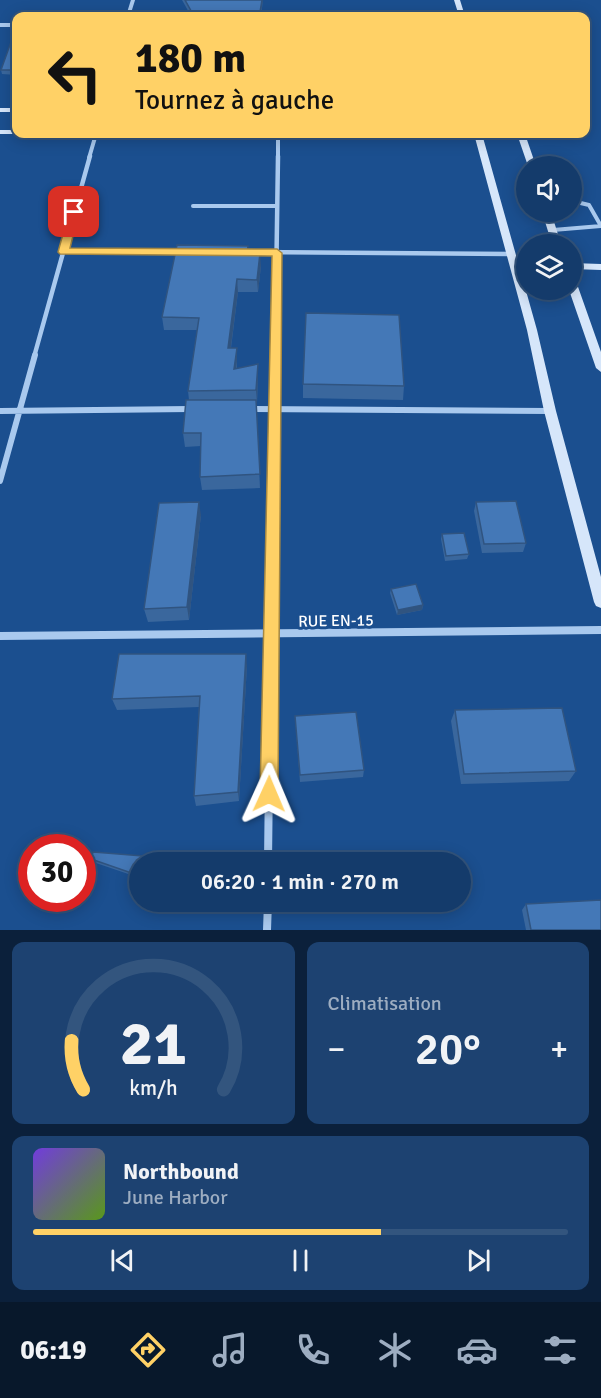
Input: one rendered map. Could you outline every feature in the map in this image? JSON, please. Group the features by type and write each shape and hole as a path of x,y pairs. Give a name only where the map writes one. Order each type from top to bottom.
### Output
{"main road":[{"path":"479,138 510,254 516,262"},
{"path":"522,138 529,156"},
{"path":"549,222 553,234"},
{"path":"582,266 599,267"},
{"path":"582,276 599,267"},
{"path":"526,300 550,411 601,602"},
{"path":"578,300 601,368"}],"street":[{"path":"0,481 95,138"},
{"path":"268,852 278,138"},
{"path":"63,252 194,252"},
{"path":"230,252 510,254"},
{"path":"0,411 194,409"},
{"path":"240,409 550,411"},
{"name":"RUE EN-15","path":"0,636 601,630"},
{"path":"267,930 268,912"}],"lane":[{"path":"552,230 601,226 589,205 582,203"},
{"path":"193,206 278,206"}],"building":[{"path":"185,0 262,0 260,12 192,12"},
{"path":"12,39 12,70 1,70"},
{"path":"177,245 248,246 247,253 260,253 257,280 237,279 228,348 237,348 234,369 258,364 256,390 188,391 199,318 162,317"},
{"path":"306,313 399,315 404,386 303,384"},
{"path":"186,400 256,400 260,474 200,477 201,433 183,433"},
{"path":"516,501 526,543 484,544 476,502"},
{"path":"199,502 187,607 144,609 159,503"},
{"path":"464,533 469,554 446,556 442,534"},
{"path":"416,584 423,605 398,610 391,589"},
{"path":"119,654 246,654 238,792 194,796 200,696 112,699"},
{"path":"562,708 576,771 464,774 455,710"},
{"path":"356,712 364,770 300,775 295,716"},
{"path":"96,852 129,855 129,872 96,861"},
{"path":"601,900 601,930 531,930 526,904"}],"route":[{"path":"74,212 63,252 277,253 269,794"}]}
